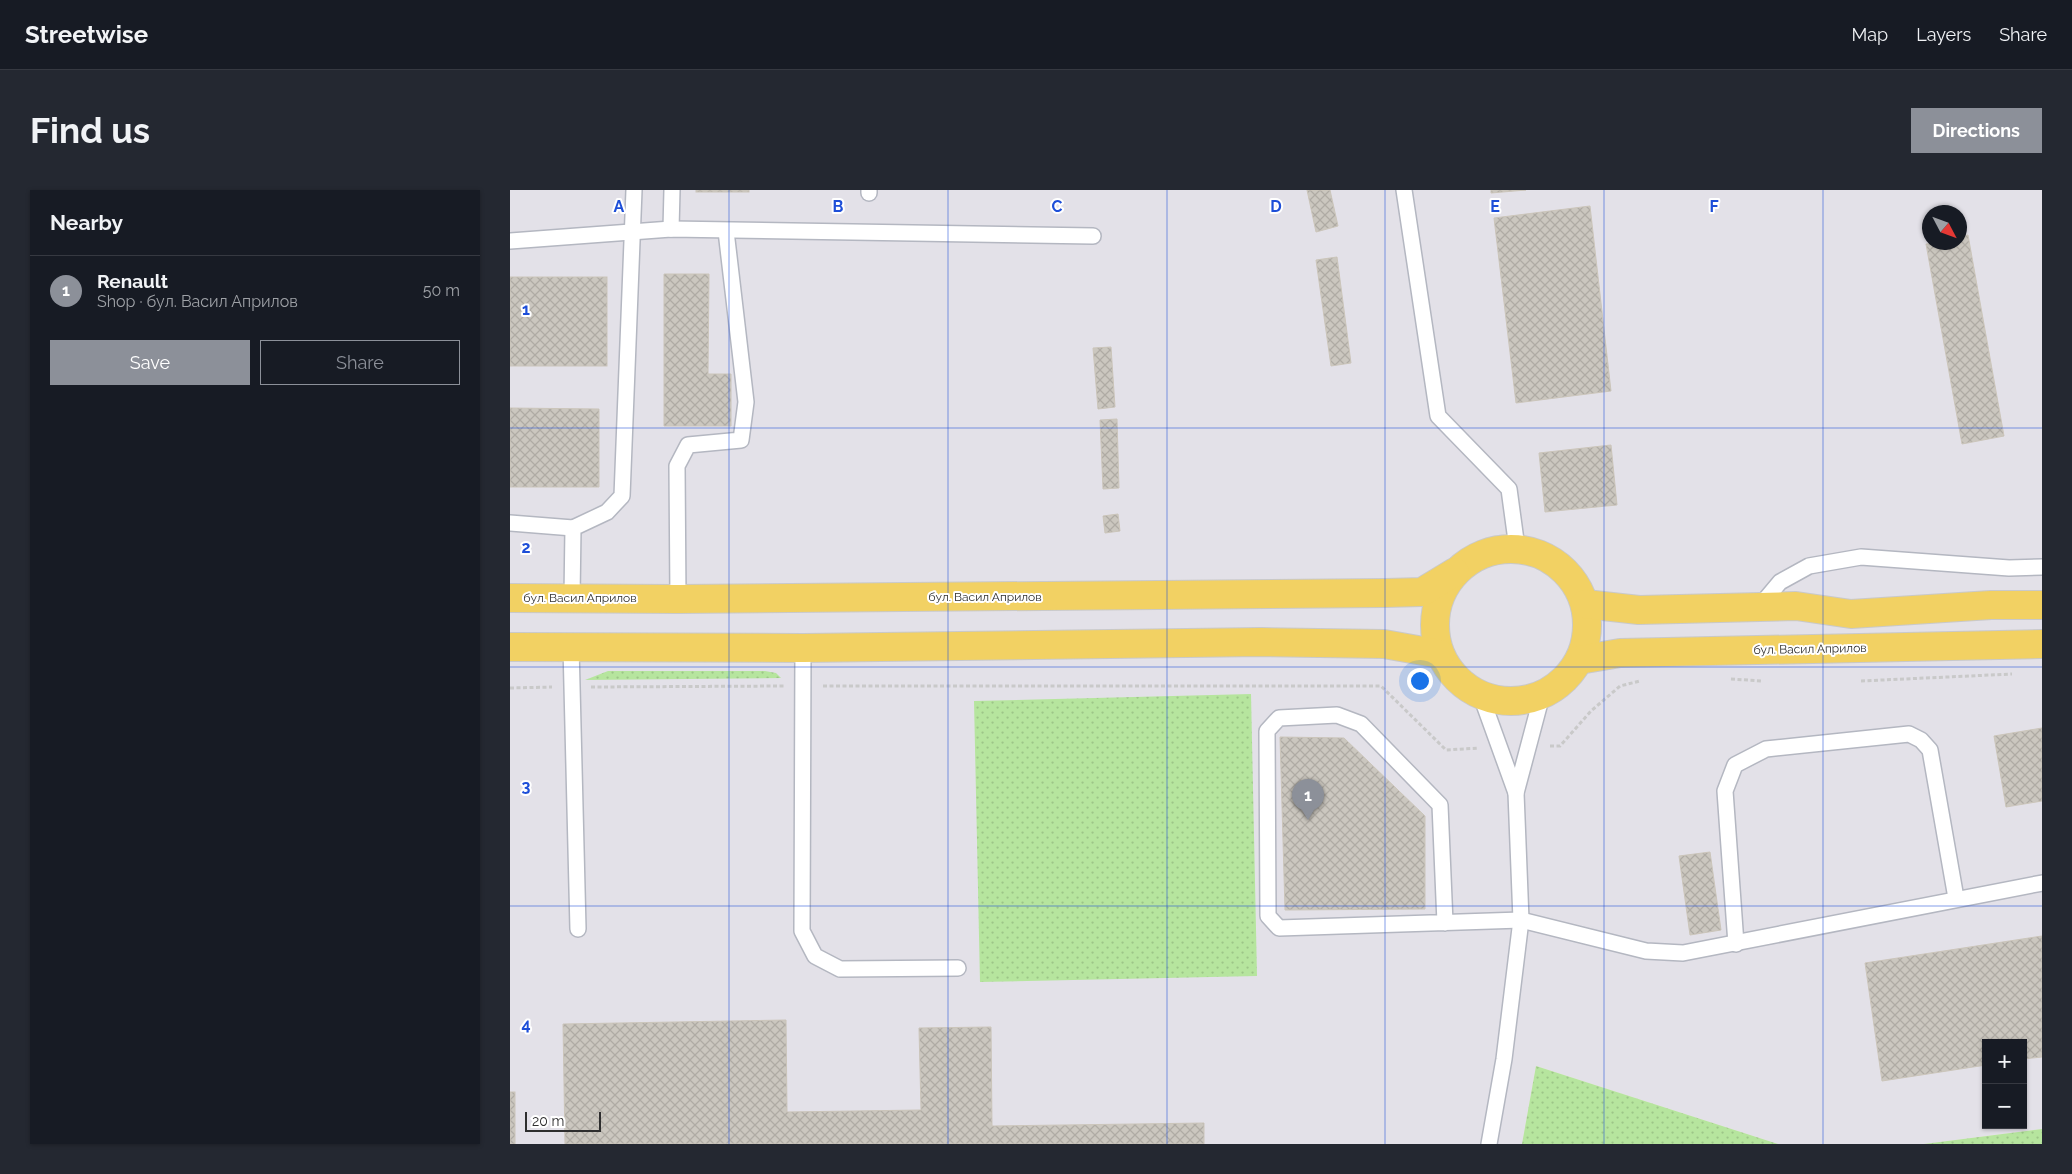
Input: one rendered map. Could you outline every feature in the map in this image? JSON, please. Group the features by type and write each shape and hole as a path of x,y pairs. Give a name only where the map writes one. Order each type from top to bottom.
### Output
{"main road":[{"path":"1517,548 1539,553 1562,567 1575,582 1585,604 1587,629 1579,660 1560,684 1542,695 1515,701 1501,701 1481,696 1463,685 1449,671 1440,654 1434,631 1436,608 1444,586 1455,572 1475,556 1496,549 1517,548"},
{"name":"бул. Васил Априлов","path":"510,598 678,599 1422,592 1455,572"},
{"path":"1585,604 1639,610 1796,606 1851,614 1991,605 2042,605"},
{"path":"510,647 803,648 1261,642 1384,644 1440,654"},
{"name":"бул. Васил Априлов","path":"1579,660 1620,653 2042,644"}],"lane":[{"path":"510,523 572,528 607,512 622,496 634,190"},
{"path":"671,228 672,190"},
{"path":"1404,190 1438,416 1509,488 1517,548"},
{"path":"510,241 671,228 726,231 1093,236"},
{"path":"678,599 677,466 688,445 740,440 746,402 726,231"},
{"path":"572,528 572,597"},
{"path":"1759,607 1780,582 1809,566 1861,557 2009,568 2042,567"},
{"path":"571,646 570,687 578,929"},
{"path":"803,648 802,931 815,956 840,969 958,968"},
{"path":"1489,1144 1504,1059 1521,920 1516,793 1542,695"},
{"path":"1481,696 1516,793"},
{"path":"1445,923 1440,805 1361,724 1337,715 1279,718 1267,730 1268,916 1279,928 1445,923 1521,920 1646,951 1683,953 2042,882"},
{"path":"1736,944 1725,791 1735,765 1766,749 1909,734 1921,740 1930,750 1956,898"}],"path":[{"path":"1861,681 2014,674"},
{"path":"1725,679 1762,681"},
{"path":"1547,746 1560,746 1591,711 1620,686 1641,680"},
{"path":"510,688 1381,686 1446,750 1478,748"}],"shaded area":[{"path":"510,190 2042,190 2042,1129 1924,1144 1778,1144 1536,1066 1522,1144 510,1144"}],"green space":[{"path":"608,671 765,671 776,673 781,678 585,680"},
{"path":"1251,694 1257,976 980,982 974,701"},
{"path":"1536,1066 1778,1144 1522,1144"},
{"path":"2042,1129 2042,1144 1924,1144"}],"building":[{"path":"696,190 749,190 749,192 696,192"},
{"path":"1307,190 1330,190 1338,226 1316,232"},
{"path":"1491,190 1526,190 1491,193"},
{"path":"1590,206 1611,391 1516,403 1494,218"},
{"path":"1967,235 2004,436 1962,444 1927,250 1967,250"},
{"path":"1337,257 1351,363 1331,366 1316,260"},
{"path":"664,274 709,274 708,374 731,374 731,426 664,426"},
{"path":"510,277 607,277 607,366 510,366"},
{"path":"1111,347 1115,407 1098,409 1093,348"},
{"path":"510,408 599,409 599,487 510,487"},
{"path":"1117,419 1119,488 1103,489 1100,420"},
{"path":"1611,445 1617,505 1545,512 1539,453"},
{"path":"1118,514 1120,531 1105,533 1103,516"},
{"path":"2042,728 2042,801 2006,807 1994,736"},
{"path":"1280,737 1344,738 1425,816 1425,909 1285,910"},
{"path":"1710,852 1721,930 1690,935 1679,856"},
{"path":"2042,936 2042,1057 2027,1059 2027,1039 1982,1039 1982,1066 1882,1081 1865,963"},
{"path":"786,1020 787,1112 921,1110 919,1028 991,1027 992,1126 1204,1123 1204,1144 565,1144 563,1024"},
{"path":"510,1092 515,1092 515,1144 510,1144"}],"place":[{"name":"Renault","path":"1308,820"}]}
